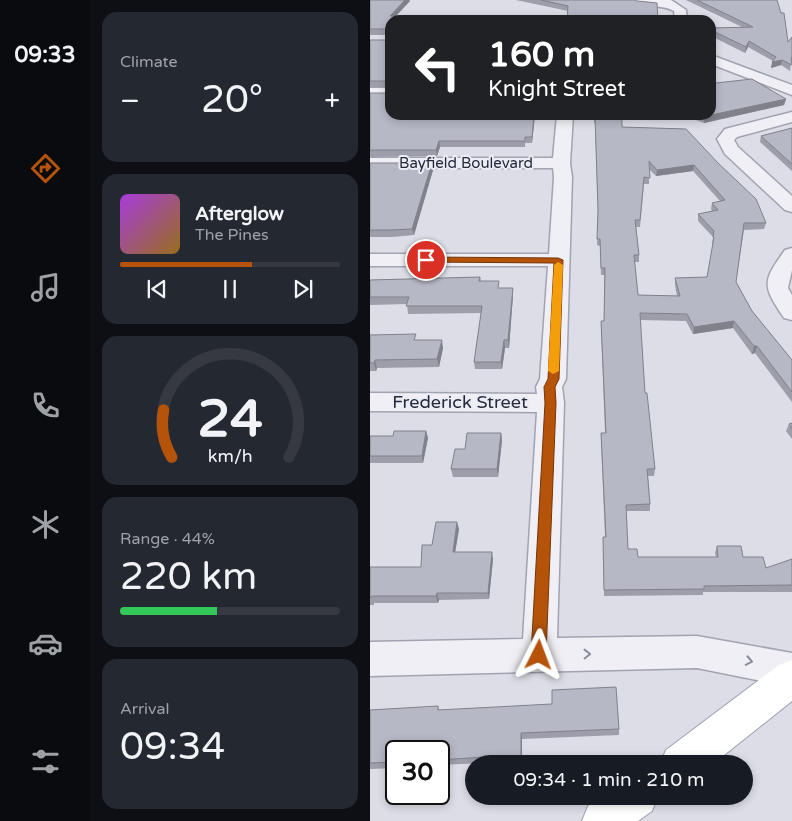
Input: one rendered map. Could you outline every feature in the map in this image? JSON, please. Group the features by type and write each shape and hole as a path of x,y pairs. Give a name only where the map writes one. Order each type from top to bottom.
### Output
{"main road":[{"path":"692,755 792,678"},
{"path":"604,821 625,805"}],"street":[{"path":"634,0 670,4 680,10 680,15"},
{"path":"716,61 792,90"},
{"path":"370,93 385,93"},
{"path":"792,117 737,131 725,139 731,150 792,206"},
{"path":"539,655 551,403 549,387 553,379 563,177 561,163 565,120"},
{"name":"Bayfield Boulevard","path":"370,163 561,163"},
{"path":"792,254 779,274 777,288 792,313"},
{"path":"370,260 558,260"},
{"name":"Frederick Street","path":"370,402 551,403"},
{"path":"370,659 697,652 792,670"}],"building":[{"path":"370,0 405,0 391,15 385,15 385,29 370,29"},
{"path":"541,0 635,0 657,3 658,15 567,15 568,6"},
{"path":"697,0 777,0 781,13 784,13 788,42 792,37 792,65 782,60 772,62 776,57 749,41 746,47 716,32 716,28 753,27"},
{"path":"370,40 385,40 385,81 370,81"},
{"path":"752,79 786,99 716,114 716,83"},
{"path":"370,93 385,93 385,120 534,120 532,137 525,137 525,141 439,141 436,150 370,150"},
{"path":"595,120 622,120 622,127 686,129 756,199 766,223 744,223 736,282 752,311 792,360 792,392 757,346 754,346 734,321 694,327 687,314 640,313 645,393 647,393 655,469 647,469 650,504 626,505 628,549 637,549 638,557 718,557 717,546 741,546 743,557 763,557 766,568 792,559 792,585 704,586 704,589 604,590 603,537 606,537 601,433 606,433 601,321 604,321 605,268 601,268 600,239 597,239","holes":["649,161 657,170 694,165 725,200 712,203 718,210 698,214 714,231 707,277 675,278 680,296 638,295 634,255 639,255 635,220 640,220 644,177 650,178"]},
{"path":"792,128 792,164 761,136"},
{"path":"370,163 432,163 412,229 370,230"},
{"path":"480,277 479,281 499,281 498,288 513,288 508,340 504,340 501,362 474,362 482,306 406,306 409,297 370,297 370,280"},
{"path":"416,334 414,340 442,340 437,359 375,360 374,363 370,363 370,335"},
{"path":"394,431 426,431 422,456 370,456 370,436 393,436"},
{"path":"467,433 501,433 497,469 451,469 455,449 465,449"},
{"path":"436,522 457,522 453,552 492,552 488,593 437,593 436,596 372,596 370,598 370,567 421,567 422,545 432,545"},
{"path":"616,687 619,729 521,733 521,755 465,755 465,758 450,759 450,740 385,740 385,762 370,763 370,710 438,706 438,710 552,704 552,690"}],"slow traffic":[{"path":"553,371 558,265"}],"route":[{"path":"426,260 558,260 553,379 549,387 551,403 539,655"}]}
